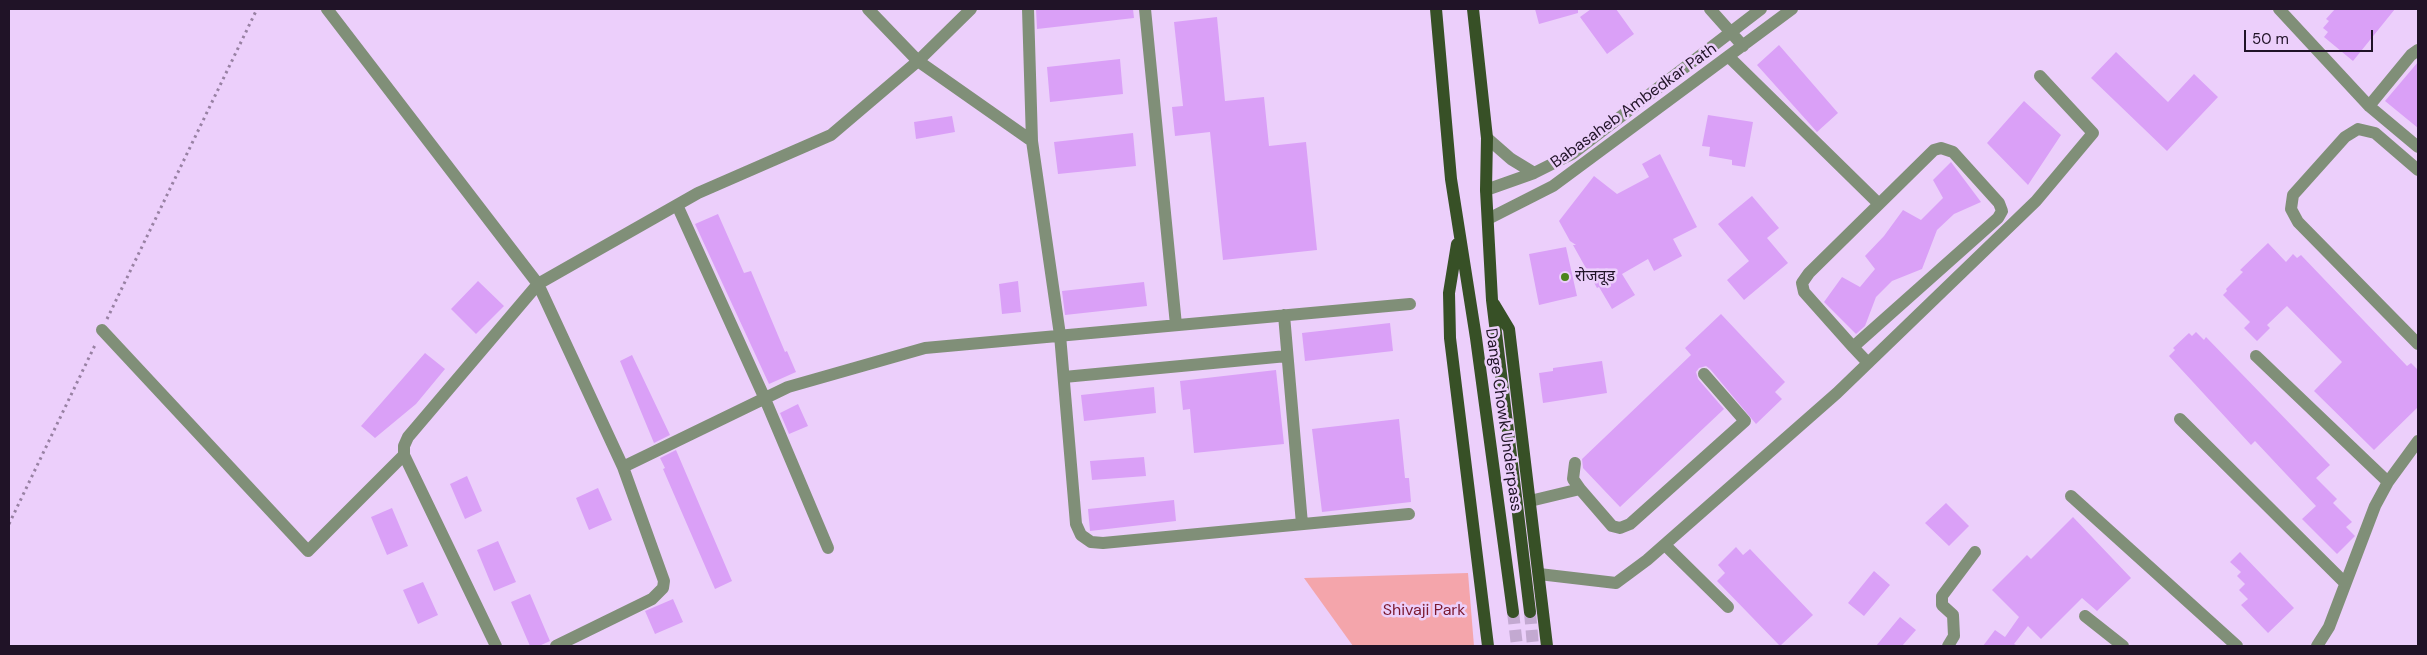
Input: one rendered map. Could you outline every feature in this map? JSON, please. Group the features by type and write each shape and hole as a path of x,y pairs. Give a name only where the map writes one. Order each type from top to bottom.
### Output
{"main road":[{"name":"Dange Chowk Underpass","path":"1436,9 1450,179 1476,338 1513,612"},
{"name":"Dange Chowk Underpass","path":"1473,9 1479,80 1487,138 1486,190 1492,300 1530,612"},
{"path":"1458,232 1449,293 1450,338 1488,646"},
{"path":"1492,300 1509,329 1547,646"}],"street":[{"path":"327,9 538,284 623,467 664,580 663,588 652,599 556,646"},
{"path":"868,9 918,61 1032,141"},
{"path":"496,646 404,454 404,446 408,437 538,284 698,193 831,135 918,61 971,9"},
{"path":"1028,9 1032,141 1060,334 1076,524 1081,535 1091,542 1103,544 1409,514"},
{"path":"1145,9 1176,324"},
{"path":"1710,9 1743,46"},
{"name":"Babasaheb Ambedkar Path","path":"1487,138 1511,159 1534,173 1572,154 1761,9"},
{"name":"Babasaheb Ambedkar Path","path":"1488,219 1553,186 1792,9"},
{"path":"2280,9 2369,106 2418,147"},
{"path":"2369,106 2411,55 2418,50"},
{"path":"1729,57 1879,204"},
{"path":"1539,574 1616,583 1665,545 1868,363 2036,201 2093,133 2040,76"},
{"path":"2418,170 2375,133 2358,130 2345,137 2293,195 2291,209 2298,222 2418,344"},
{"path":"1853,347 1998,218 2002,211 1998,203 1953,152 1941,148 1934,150 1809,273 1802,283 1804,292 1853,347 1868,363"},
{"path":"1486,190 1534,173"},
{"path":"677,205 765,399 828,548"},
{"path":"623,467 799,384 925,348 1060,334 1410,304"},
{"path":"1284,315 1302,524"},
{"path":"102,330 308,551 404,454"},
{"path":"1064,377 1287,356"},
{"path":"2256,356 2388,482"},
{"path":"1575,463 1573,479 1612,526 1620,528 1630,524 1745,421 1704,374"},
{"path":"2180,419 2345,583"},
{"path":"2317,646 2329,627 2375,506 2388,482 2418,441"},
{"path":"1530,501 1580,488"},
{"path":"2071,496 2236,646"},
{"path":"1665,545 1728,607"},
{"path":"1948,646 1954,636 1953,615 1942,605 1942,596 1975,552"},
{"path":"2085,616 2123,646"}],"path":[{"path":"9,524 257,9"}],"green space":[{"name":"Shivaji Park","path":"1468,573 1474,646 1353,646 1304,578"}],"building":[{"path":"1036,9 1133,9 1134,18 1037,29"},
{"path":"1535,9 1578,9 1578,13 1539,24"},
{"path":"1591,9 1616,9 1634,34 1607,54 1580,17"},
{"path":"2335,9 2395,9 2353,61 2324,37 2328,32 2323,28 2329,21 2326,19"},
{"path":"1217,17 1225,101 1264,97 1269,146 1306,142 1317,250 1223,260 1210,132 1175,136 1172,107 1183,106 1174,22"},
{"path":"1779,45 1838,113 1817,132 1757,65"},
{"path":"2116,52 2168,102 2194,74 2218,97 2167,151 2091,78"},
{"path":"1120,59 1123,94 1050,102 1047,67"},
{"path":"2418,62 2418,128 2385,101"},
{"path":"2024,101 2061,135 2028,185 1987,143"},
{"path":"1708,115 1753,122 1745,167 1732,165 1732,160 1709,156 1710,147 1702,146"},
{"path":"952,116 955,132 916,139 914,122"},
{"path":"1133,133 1136,166 1058,174 1054,142"},
{"path":"1660,154 1697,227 1673,239 1682,256 1654,271 1648,259 1622,274 1635,295 1612,309 1599,287 1597,288 1573,245 1576,245 1570,241 1559,221 1594,176 1617,194 1649,177 1642,164"},
{"path":"1951,162 1981,202 1954,214 1937,230 1922,269 1892,281 1876,297 1865,326 1856,334 1824,302 1842,277 1860,287 1875,269 1865,256 1884,236 1903,210 1921,220 1943,198 1933,180"},
{"path":"1752,196 1779,228 1767,238 1788,263 1744,300 1727,280 1749,261 1718,224"},
{"path":"718,214 744,273 751,271 785,352 787,351 796,372 769,384 695,224"},
{"path":"2268,243 2286,262 2293,254 2297,258 2301,255 2407,366 2411,363 2418,370 2418,407 2374,450 2314,391 2342,362 2287,306 2267,325 2270,328 2257,341 2244,328 2250,322 2223,295 2227,291 2226,289 2243,272 2240,270"},
{"path":"1566,247 1577,296 1539,305 1529,254"},
{"path":"478,281 504,306 476,334 451,309"},
{"path":"1018,281 1021,312 1002,314 999,284"},
{"path":"1144,282 1147,306 1065,315 1062,291"},
{"path":"1721,314 1785,382 1775,392 1782,399 1756,424 1710,369 1706,366 1699,368 1696,372 1698,379 1724,409 1620,507 1583,468 1582,459 1691,355 1685,348"},
{"path":"1390,323 1393,351 1305,361 1302,333"},
{"path":"2196,332 2204,340 2206,337 2330,465 2316,478 2337,499 2333,503 2352,522 2346,527 2355,536 2337,554 2302,519 2316,506 2255,441 2251,445 2169,356 2175,350 2173,348 2189,333 2192,336"},
{"path":"425,353 445,369 416,404 375,438 361,426"},
{"path":"632,355 670,435 654,443 620,361"},
{"path":"1602,361 1607,393 1543,403 1539,373 1553,371 1553,368"},
{"path":"1276,370 1284,444 1194,453 1190,409 1183,410 1180,381"},
{"path":"1154,387 1156,413 1084,421 1081,395"},
{"path":"798,404 808,426 789,434 780,413"},
{"path":"1399,419 1405,478 1409,478 1411,502 1322,512 1312,429"},
{"path":"676,450 732,581 715,589 663,469 665,468 660,458"},
{"path":"1144,457 1146,476 1092,480 1090,461"},
{"path":"467,476 482,511 465,519 450,484"},
{"path":"598,488 612,520 589,530 576,498"},
{"path":"1174,500 1176,521 1090,531 1088,509"},
{"path":"1946,503 1969,526 1949,546 1925,523"},
{"path":"392,508 408,546 387,555 371,517"},
{"path":"2073,517 2131,578 2097,611 2082,598 2041,639 2028,626 2014,644 2018,646 1983,646 1995,630 2005,637 2019,617 1992,590 2027,555 2031,559"},
{"path":"498,541 516,582 494,591 477,550"},
{"path":"1736,547 1743,555 1750,549 1813,615 1780,646 1717,581 1725,573 1718,565"},
{"path":"2240,552 2294,608 2268,633 2241,605 2248,599 2239,590 2245,584 2237,576 2241,572 2230,562"},
{"path":"1874,571 1890,585 1864,616 1848,603"},
{"path":"423,582 438,615 418,624 403,590"},
{"path":"530,594 550,641 539,646 530,646 511,602"},
{"path":"673,599 683,622 655,634 645,611"},
{"path":"1900,617 1916,630 1902,646 1876,646"}],"tunnel":[{"path":"1513,612 1517,646"},
{"path":"1530,612 1533,646"}],"place":[{"name":"रोजवूड","path":"1565,277"}]}
